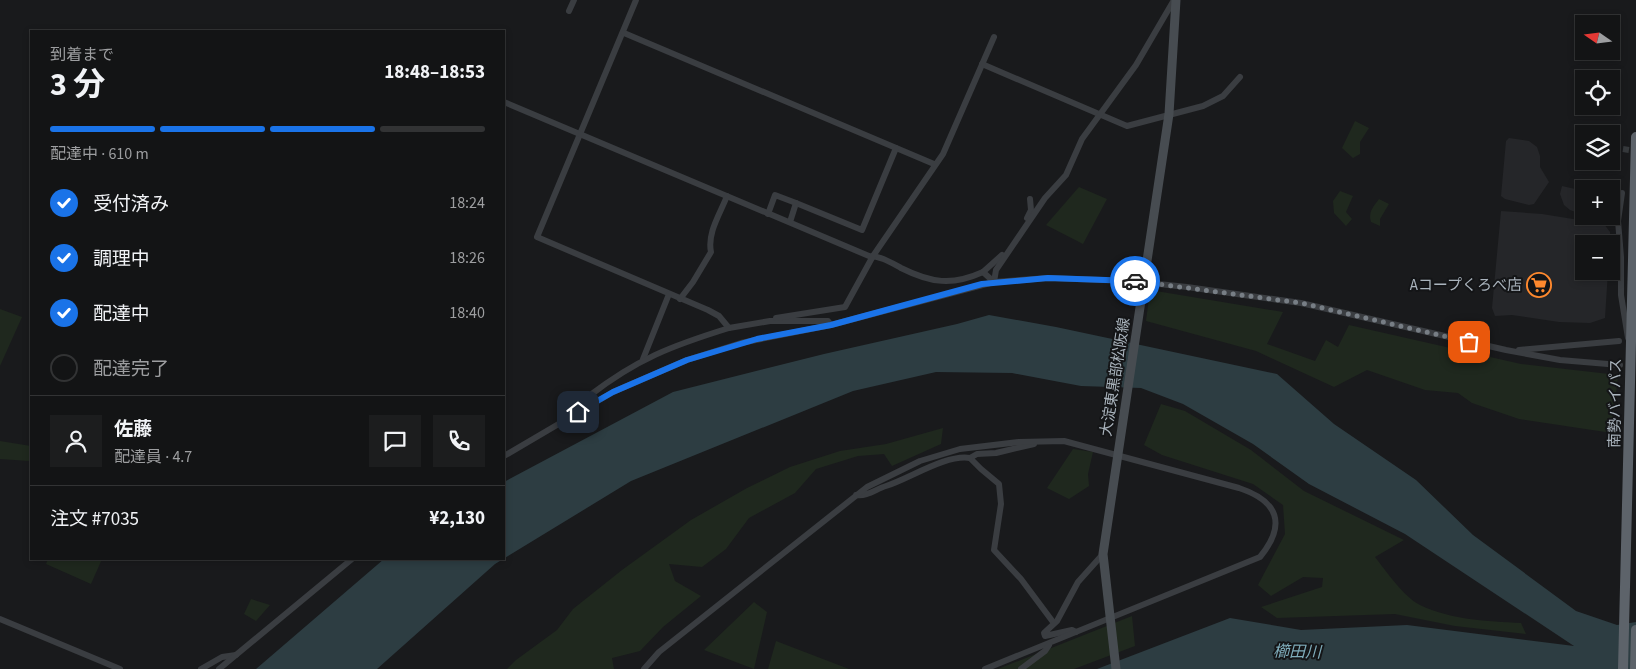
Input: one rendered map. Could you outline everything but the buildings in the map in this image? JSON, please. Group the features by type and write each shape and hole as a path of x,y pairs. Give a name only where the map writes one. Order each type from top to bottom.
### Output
{"highway":[{"name":"南勢バイパス","path":"1623,669 1632,368 1636,137"},
{"path":"1635,669 1636,630"}],"main road":[{"name":"大淀東黒部松阪線","path":"1116,669 1109,621 1103,554 1169,114 1175,0"}],"street":[{"path":"569,11 574,0"},
{"path":"636,0 624,34 537,237 719,316 729,328"},
{"path":"994,282 996,270 1045,198 1066,175 1082,139 1117,94 1175,0"},
{"path":"624,34 934,164"},
{"path":"561,422 564,415 595,391 643,359 662,350 729,328 845,307 873,256 952,138 994,37"},
{"path":"982,64 1127,126 1203,106 1223,96 1240,77"},
{"path":"505,102 768,214 873,256 878,256 910,272 943,283 972,277 983,272 998,260 1022,225 1025,226"},
{"path":"768,214 775,195 862,230 896,148"},
{"path":"1622,193 1618,221 1622,257 1621,295 1632,352"},
{"path":"680,298 693,282 711,252 709,243 711,234 728,196"},
{"path":"1025,226 1031,210 1030,199"},
{"path":"790,222 796,204"},
{"path":"983,272 994,282"},
{"path":"505,455 613,392 687,360 757,339 831,325 994,282 1048,278 1143,285 1301,303 1506,350 1560,360 1620,365"},
{"path":"643,359 669,294"},
{"path":"770,321 828,321 831,325"},
{"path":"1506,350 1619,341"},
{"path":"856,495 862,496 939,465 965,457 970,458 977,454 996,453 1041,440"},
{"path":"644,669 659,652 867,487 920,461 960,449 1041,440 1064,441 1118,453 1239,488 1256,494 1270,506 1275,518 1275,530 1271,544 1260,557 1109,621 1076,632 985,669"},
{"path":"970,458 999,484 1001,504 994,550 1021,579 1054,622"},
{"path":"1076,632 1072,630 1045,636 1044,633 1057,621 1078,582 1103,554"},
{"path":"219,669 351,560"},
{"path":"0,619 120,669"},
{"path":"1020,669 1045,651 1050,644"},
{"path":"201,669 222,657 238,655"}],"shaded area":[{"path":"1509,138 1529,141 1537,147 1540,156 1540,167 1549,182 1534,204 1529,205 1505,199 1501,196 1506,141"},
{"path":"1562,186 1575,189 1575,212 1564,205 1560,194"},
{"path":"1501,211 1542,214 1575,219 1575,225 1605,225 1610,232 1610,235 1575,235 1575,280 1607,280 1605,318 1590,323 1559,322 1512,315 1495,316 1492,308"}],"green space":[{"path":"1355,121 1369,128 1360,142 1360,154 1353,158 1342,148"},
{"path":"1079,187 1107,199 1083,244 1046,225"},
{"path":"1340,191 1353,196 1346,212 1352,219 1346,226 1334,213 1333,201"},
{"path":"1379,199 1389,204 1380,219 1380,226 1371,222 1370,218 1372,210"},
{"path":"1150,290 1283,312 1267,344 1315,361 1326,340 1338,347 1349,325 1521,364 1618,375 1612,433 1519,419 1472,403 1458,393 1425,390 1367,370 1334,387 1256,351 1146,321"},
{"path":"0,309 22,317 0,366"},
{"path":"1161,404 1185,411 1251,450 1304,491 1404,540 1375,557 1408,596 1420,605 1457,617 1521,623 1526,634 1455,626 1395,614 1277,618 1261,607 1322,587 1323,578 1303,577 1271,596 1258,585 1285,534 1283,505 1253,484 1162,455 1144,445"},
{"path":"943,428 941,444 892,466 884,454 858,456 816,469 795,493 749,518 726,549 702,567 669,564 675,581 701,596 663,627 640,651 612,658 614,669 507,669 516,660 557,630 573,609 622,570 691,520 747,488 790,467 840,451 886,444"},
{"path":"0,441 30,446 29,461 0,459"},
{"path":"1073,449 1093,452 1088,474 1089,486 1069,499 1047,488"},
{"path":"48,560 102,560 91,584 46,564"},
{"path":"251,599 270,605 256,621 244,614"},
{"path":"754,602 767,612 754,669 704,650"},
{"path":"1132,616 1135,646 1074,669 998,669"},
{"path":"776,641 849,669 768,669"}],"water":[{"name":"櫛田川","path":"989,315 1056,327 1277,374 1334,424 1416,480 1473,535 1576,611 1617,625 1636,622 1636,669 1097,669 1230,618 1301,630 1407,625 1574,646 1405,534 1309,484 1253,444 1183,404 1141,388 1081,386 1012,373 936,372 853,391 631,481 505,558 505,481 673,392"},
{"path":"383,560 501,560 377,669 256,669"}],"tunnel":[{"path":"1623,149 1636,151"}],"way so far":[{"path":"1135,281 1301,303 1442,334 1469,342"}],"place":[{"name":"Aコープくろべ店","path":"1539,285"}],"route":[{"path":"578,412 613,392 687,360 741,343 831,325 982,284 1048,278 1135,281"}]}
